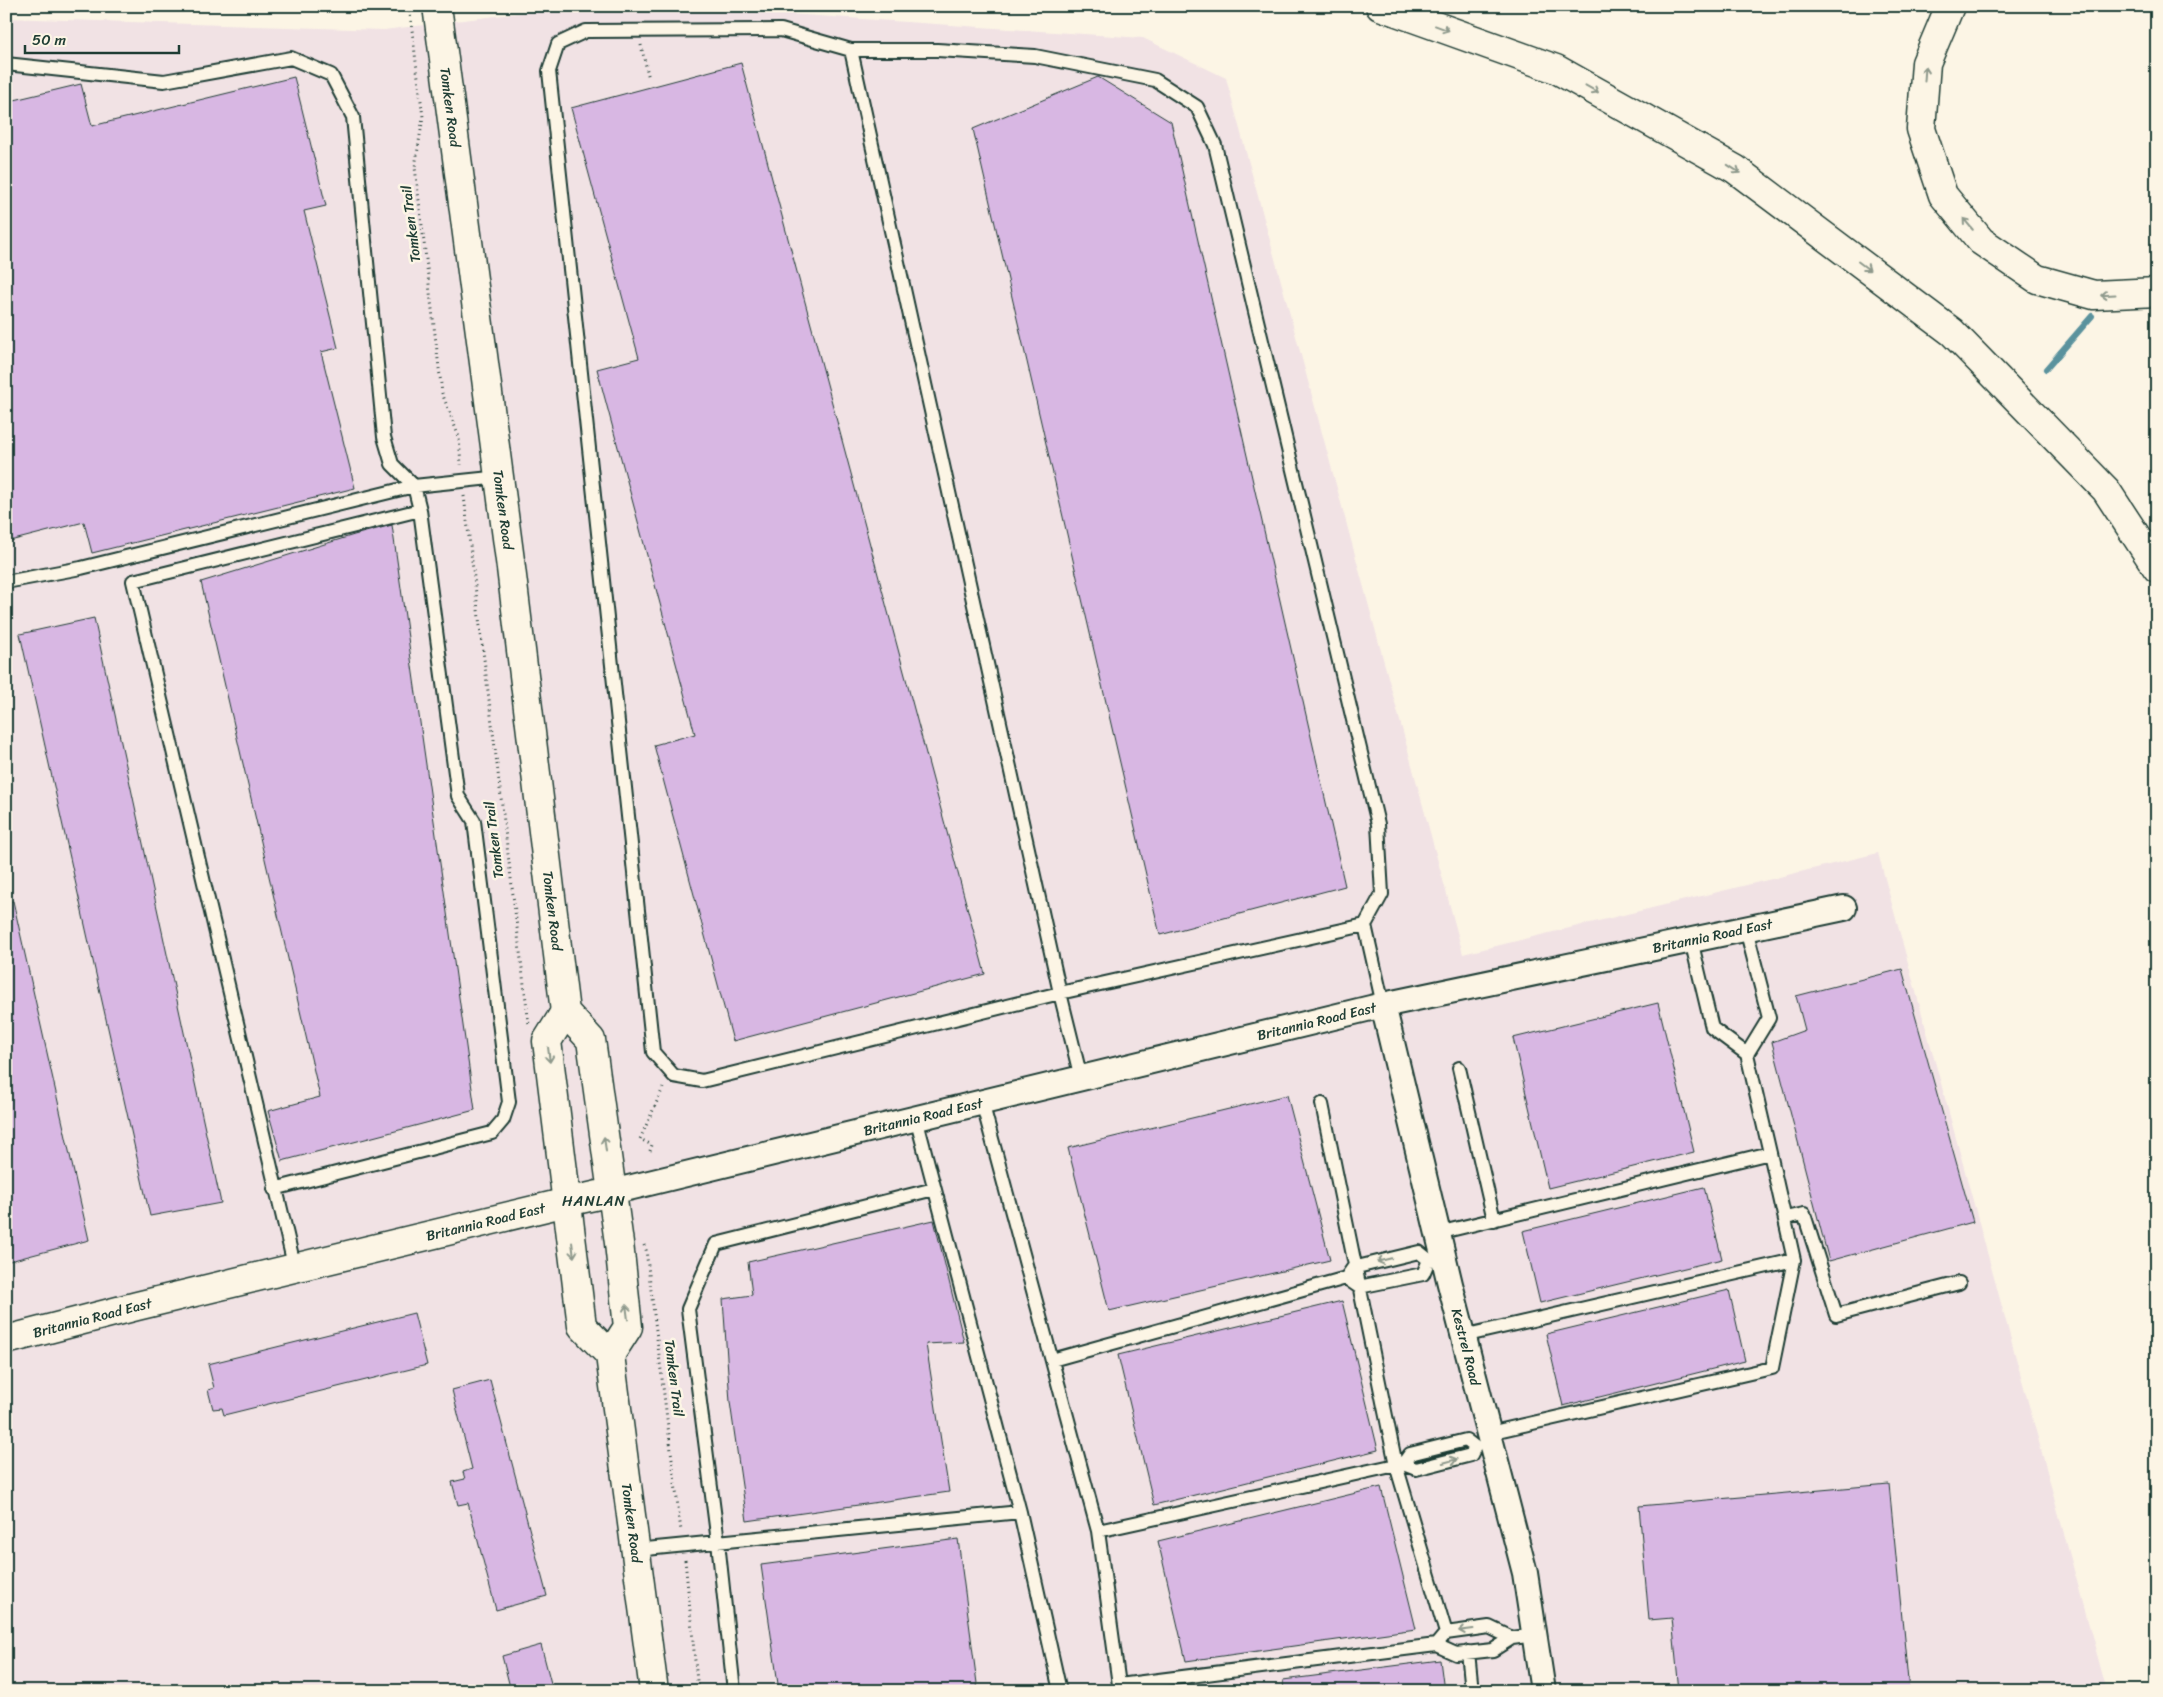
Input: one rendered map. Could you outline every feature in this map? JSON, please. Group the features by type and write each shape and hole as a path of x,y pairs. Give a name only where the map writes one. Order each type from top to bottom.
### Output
{"main road":[{"name":"Tomken Road","path":"437,6 500,477 565,1012"},
{"path":"1380,6 1556,69 1735,168 1952,332 2106,490 2157,568"},
{"path":"1950,6 1926,63 1921,129 1943,195 1981,241 2037,279 2094,296 2157,292"},
{"path":"565,1012 591,1040 612,1192 628,1326 610,1355 582,1326 547,1041 565,1012"},
{"name":"Britannia Road East","path":"6,1340 137,1306 612,1192"},
{"name":"Tomken Road","path":"610,1355 654,1691"}],"street":[{"name":"Britannia Road East","path":"612,1192 1382,1005 1844,908"},
{"name":"Kestrel Road","path":"1382,1005 1438,1233 1436,1259 1464,1336 1485,1441 1525,1573 1523,1636 1543,1691"}],"lane":[{"path":"1365,925 1060,993 702,1081 674,1076 653,1052 549,71 558,44 586,31 781,30 851,50 937,50 1035,56 1155,80 1198,107 1215,145 1378,824 1382,894 1365,925 1382,1005"},
{"path":"851,50 1060,993 1082,1078"},
{"path":"6,64 164,81 291,58 331,75 353,117 384,437 392,464 414,486 420,510 458,796 474,821 509,1102 503,1120 492,1132 274,1189"},
{"path":"6,582 90,566 414,486 500,477"},
{"path":"295,1268 274,1189 133,581 420,510"},
{"path":"1746,929 1769,1018 1747,1054"},
{"path":"1098,1531 1400,1464 1416,1469 1471,1455 1485,1441 1772,1368 1794,1260 1786,1218 1747,1054 1712,1028 1691,940"},
{"path":"1459,1068 1494,1220"},
{"path":"982,1102 1098,1531 1119,1688 1436,1645 1456,1654 1493,1650 1523,1636"},
{"path":"1322,1104 1360,1287 1400,1464 1446,1633"},
{"path":"916,1118 1020,1512 1060,1691"},
{"path":"1438,1233 1770,1153"},
{"path":"734,1691 718,1542 688,1309 716,1244 934,1189"},
{"path":"1786,1218 1804,1214 1836,1315 1959,1283"},
{"path":"1052,1360 1346,1278 1353,1268 1356,1267 1418,1252 1436,1259 1423,1274 1360,1287 1346,1278"},
{"path":"1464,1336 1794,1260"},
{"path":"636,1550 1020,1512"},
{"path":"1436,1645 1446,1633 1489,1627 1523,1636"},
{"path":"1468,1652 1472,1691"}],"path":[{"name":"Tomken Trail","path":"409,6 423,117 415,167 442,393 458,437"},
{"path":"638,31 648,79"},
{"name":"Tomken Trail","path":"466,513 530,1032"},
{"path":"650,1151 652,1145 640,1139 664,1086 674,1076"},
{"name":"Tomken Trail","path":"640,1240 646,1250 680,1522"},
{"path":"687,1573 698,1691"}],"shaded area":[{"path":"576,6 671,6 1143,38 1226,78 1463,954 1878,853 2107,1691 6,1691 6,18 384,30"}],"building":[{"path":"741,63 985,974 733,1041 654,745 695,734 597,369 639,358 571,108"},
{"path":"294,77 326,206 304,211 338,348 321,352 355,488 92,553 84,522 6,542 6,102 81,84 92,126"},
{"path":"1098,77 1171,122 1345,886 1160,935 973,129"},
{"path":"392,525 475,1110 282,1161 268,1111 320,1097 201,582"},
{"path":"94,618 221,1203 150,1216 20,634"},
{"path":"13,901 89,1240 6,1262 6,902"},
{"path":"1902,969 1973,1222 1829,1261 1772,1042 1805,1030 1796,996"},
{"path":"1658,1003 1694,1152 1548,1188 1513,1038"},
{"path":"1287,1095 1330,1260 1109,1311 1068,1148"},
{"path":"1704,1187 1722,1259 1540,1303 1523,1231"},
{"path":"934,1220 964,1342 926,1344 949,1492 747,1521 730,1402 723,1299 752,1295 748,1262"},
{"path":"1729,1290 1745,1361 1563,1406 1546,1334"},
{"path":"1342,1301 1378,1450 1154,1505 1118,1355"},
{"path":"414,1313 427,1365 224,1415 222,1408 213,1409 208,1390 214,1388 208,1364"},
{"path":"490,1380 547,1596 496,1610 468,1503 458,1505 452,1482 465,1479 463,1472 472,1469 452,1390"},
{"path":"1889,1484 1909,1691 1679,1691 1672,1618 1649,1620 1639,1506"},
{"path":"1381,1487 1416,1629 1186,1661 1158,1541"},
{"path":"958,1539 978,1691 779,1691 761,1565"},
{"path":"541,1645 553,1691 511,1691 502,1656"},
{"path":"1440,1660 1444,1691 1284,1691 1283,1680"}],"waterway":[{"path":"2046,369 2092,316"}],"district":[{"name":"HANLAN","path":"594,1201"}]}
